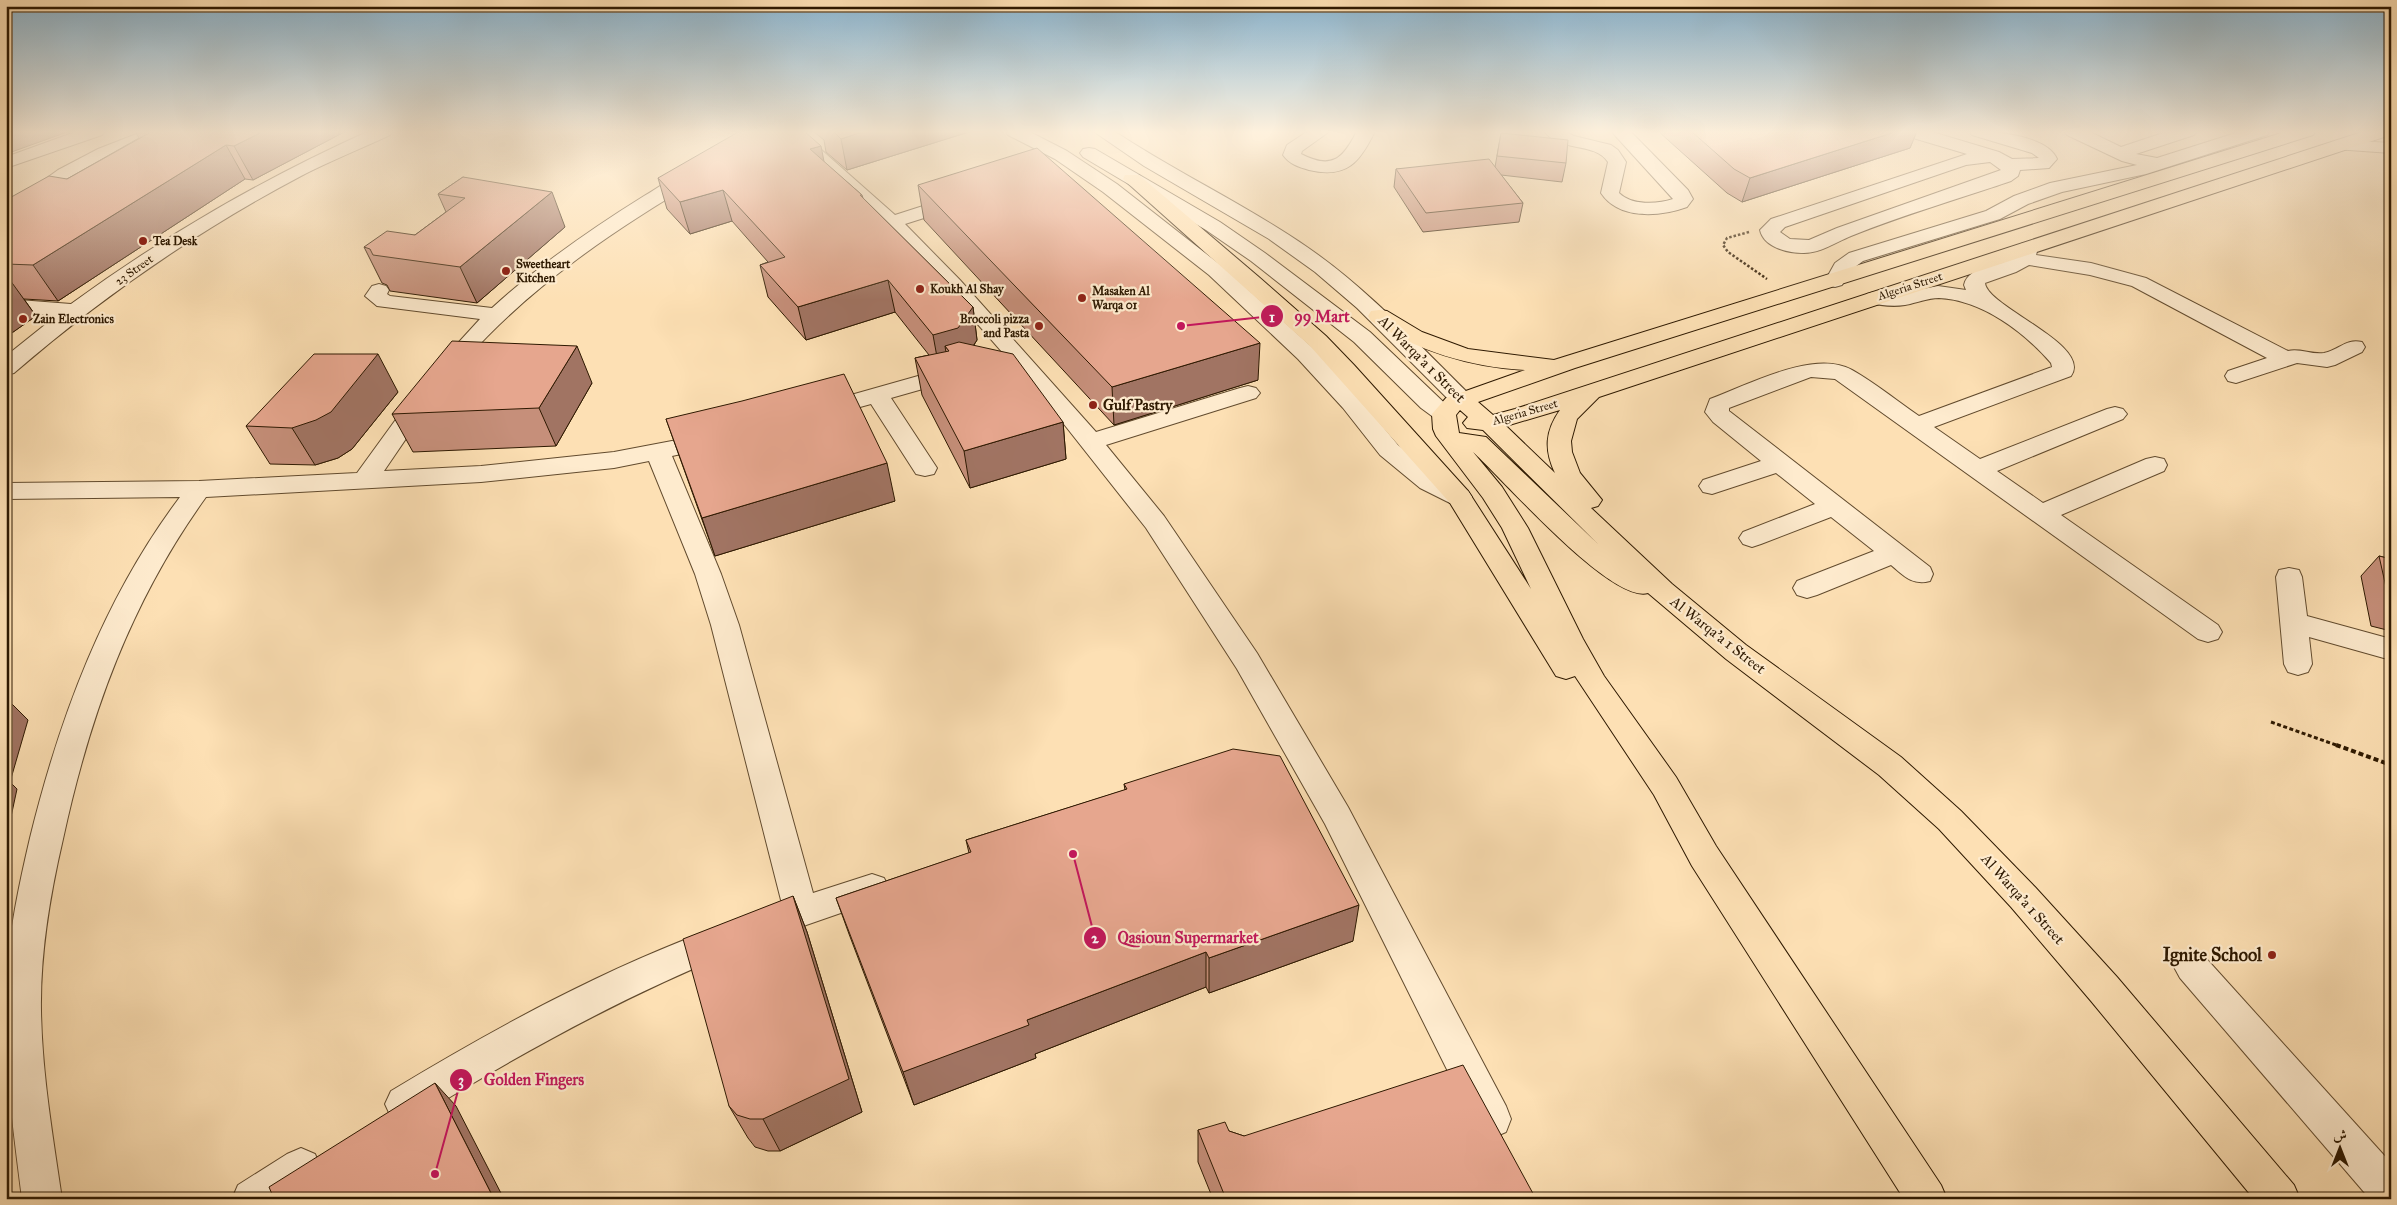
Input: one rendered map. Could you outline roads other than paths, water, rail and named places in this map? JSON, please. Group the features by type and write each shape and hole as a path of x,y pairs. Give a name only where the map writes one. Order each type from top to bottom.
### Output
{"main road":[{"path":"1142,187 1253,282 1318,341 1458,497 1488,540 1556,653 1625,756 1704,856"},
{"name":"Algeria Street","path":"2129,187 1836,280 1567,362 1453,407 1466,422 1489,423 1874,298 2027,253 2218,187"},
{"path":"1379,316 1416,338 1456,353 1522,364 1567,362"},
{"path":"1592,391 1573,409 1563,425 1559,437 1562,461 1575,485 1616,527 1648,568 1662,591"},
{"name":"Al Warqa'a 1 Street","path":"1453,407 1445,429 1515,528 1569,640 1594,684 1665,786 1704,856 1923,1196"},
{"name":"Al Warqa'a 1 Street","path":"1489,423 1662,591 1736,652 1890,766 1950,820 2023,897 2104,989 2280,1199"},
{"path":"1456,445 1462,440 1477,442 1602,563 1630,579 1662,591"}],"street":[{"path":"6,224 46,187"},
{"name":"23 Street","path":"6,368 78,311 158,254 183,237 269,187"},
{"path":"365,480 419,404 460,353 500,313 557,265 603,230 673,187"},
{"path":"848,187 892,222 953,284 1060,404 1156,522 1247,661 1285,754 1337,816 1454,1078 1502,1140"},
{"path":"1109,187 1216,271 1306,354 1351,403 1388,450 1429,482 1458,497"},
{"name":"Al Warqa'a 1 Street","path":"1146,187 1236,241 1303,290 1362,337 1428,403 1453,407"},
{"name":"Al Warqa'a 1 Street","path":"1197,187 1300,251 1379,316 1453,407"},
{"path":"1611,187 1610,193 1616,201 1643,207 1663,207 1680,203 1683,199 1674,187"},
{"path":"1874,187 1778,223 1770,230 1776,240 1784,244 1804,247 1813,246 1835,235 1975,187"},
{"path":"1836,280 1842,267 1849,261 1993,215 2021,200 2056,187"},
{"path":"892,222 972,196"},
{"path":"1896,215 1914,228 1930,234"},
{"path":"1864,225 1892,235 1900,244"},
{"path":"162,232 183,237"},
{"path":"135,250 158,254"},
{"path":"1917,425 2063,371 2063,364 2048,347 2022,325 1992,305 1976,289 1975,280 1978,277 2020,263 2027,253 2139,282 2286,358"},
{"path":"383,290 376,296 384,302 500,313"},
{"path":"1874,298 1903,299 1938,292 1960,295 1992,305"},
{"path":"6,305 78,311"},
{"path":"2236,376 2286,358 2300,356 2327,360 2354,347"},
{"path":"802,417 1016,355"},
{"path":"1920,574 1720,417 1717,412 1718,404 1802,372 1821,369 1850,378 2208,632"},
{"path":"1090,442 1248,393"},
{"path":"877,395 925,468"},
{"path":"1978,469 2115,414"},
{"path":"6,490 199,489 528,470 658,452 737,435"},
{"path":"658,452 693,537 725,625 801,911"},
{"path":"1712,486 1779,463"},
{"path":"2041,514 2155,465"},
{"path":"42,1199 26,1073 23,1010 27,946 39,868 78,718 105,650 155,552 177,517 199,489"},
{"path":"1752,538 1833,506"},
{"path":"1807,588 1894,554"},
{"path":"2289,577 2298,664"},
{"path":"2293,622 2391,650"},
{"path":"380,1120 452,1075 573,1008 690,953 801,911 904,878"},
{"path":"2192,967 2391,1193"},
{"path":"252,1199 323,1154"}],"place":[{"name":"Tea Desk","path":"143,241"},
{"name":"Sweetheart Kitchen","path":"506,271"},
{"name":"Koukh Al Shay","path":"920,289"},
{"name":"Masaken Al Warqa 01","path":"1082,298"},
{"name":"Zain Electronics","path":"23,319"},
{"name":"Broccoli pizza and Pasta","path":"1039,326"},
{"name":"99 Mart","path":"1181,326"},
{"name":"Gulf Pastry","path":"1093,405"},
{"name":"Qasioun Supermarket","path":"1073,854"},
{"name":"Ignite School","path":"2272,955"},
{"name":"Golden Fingers","path":"435,1174"}]}
